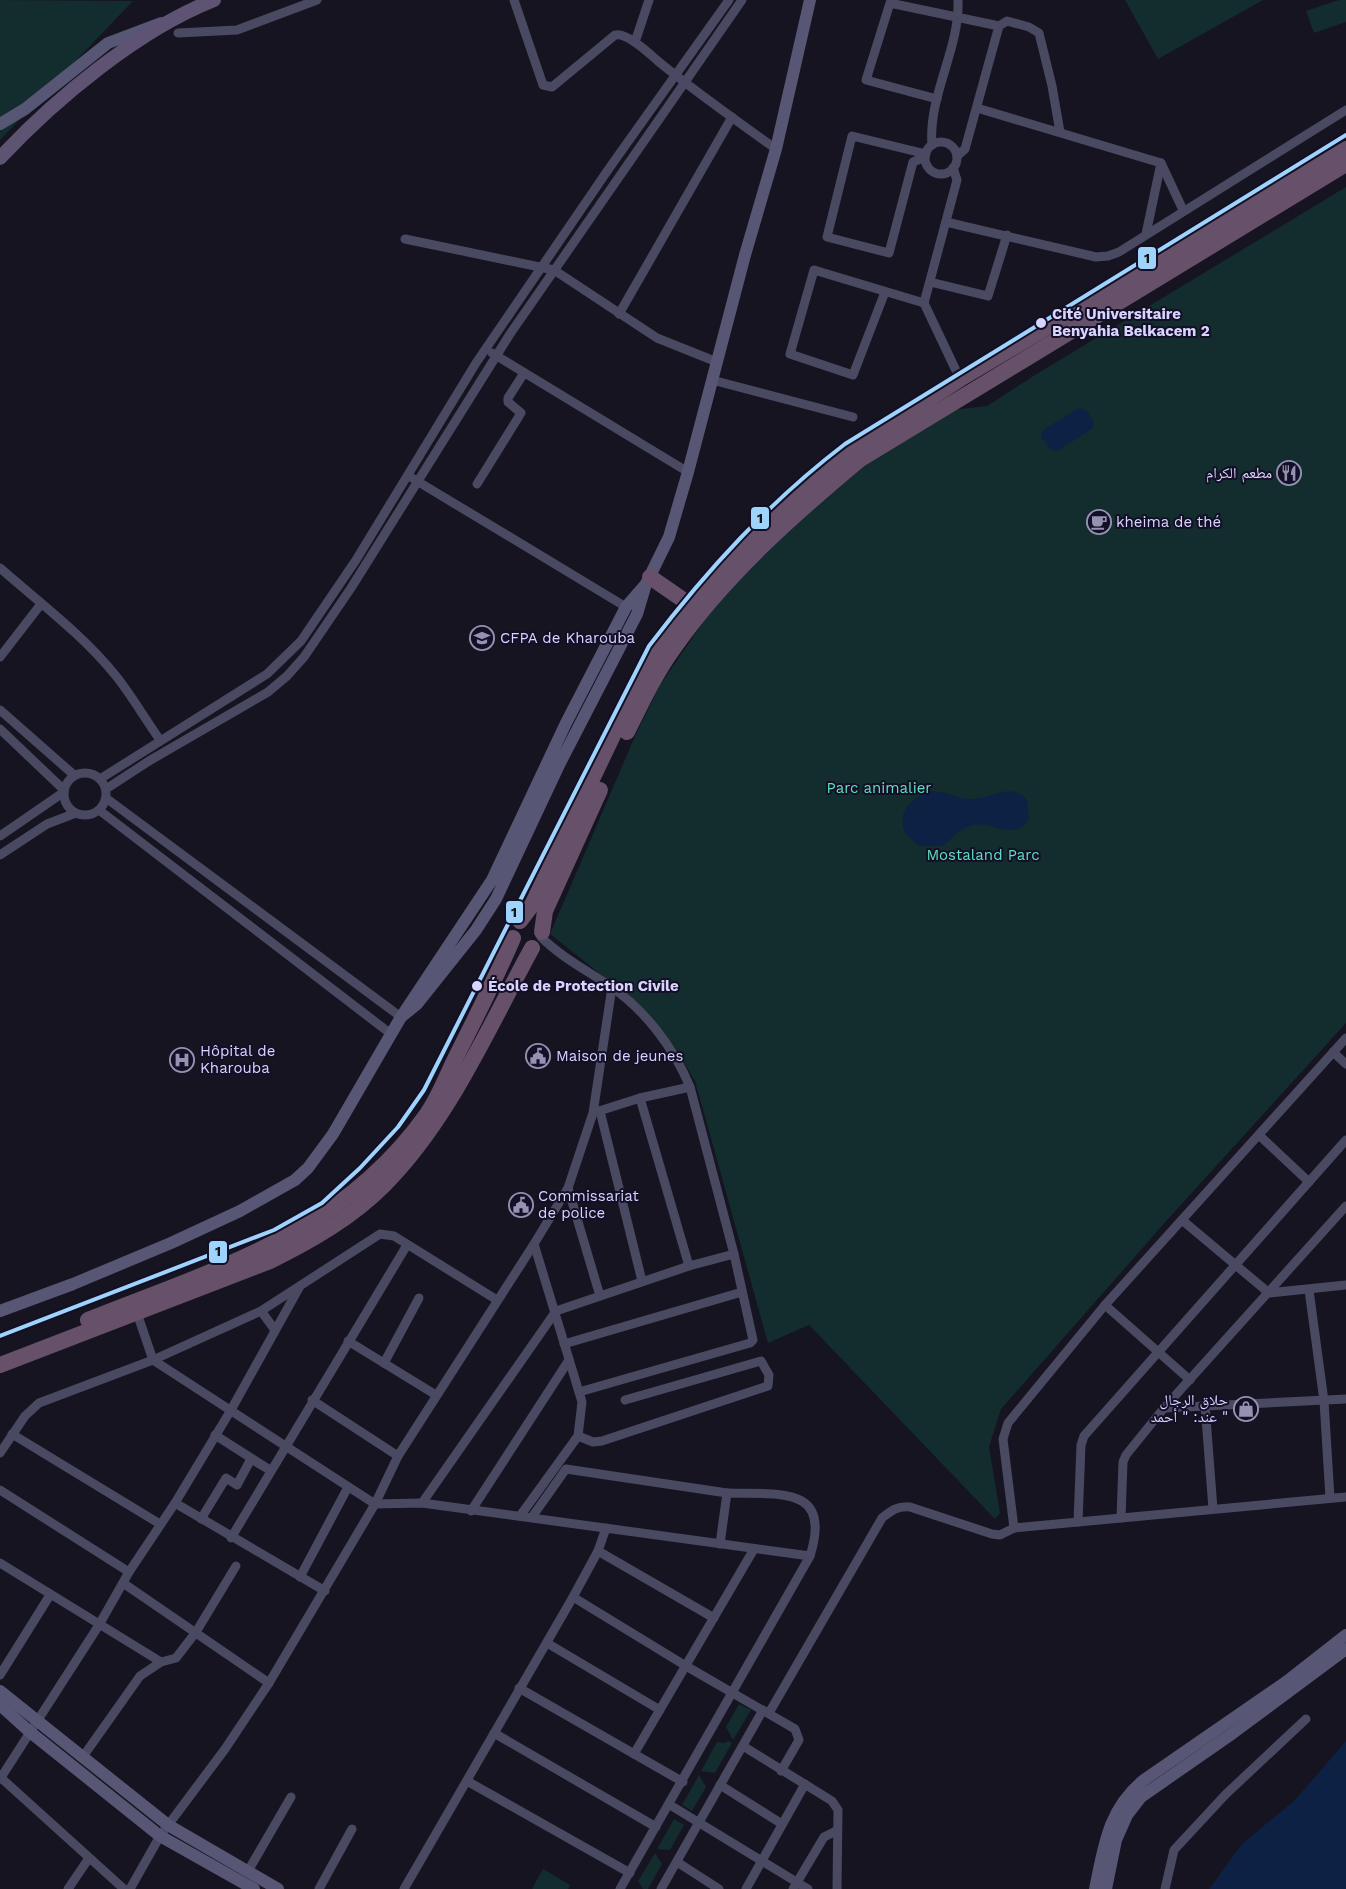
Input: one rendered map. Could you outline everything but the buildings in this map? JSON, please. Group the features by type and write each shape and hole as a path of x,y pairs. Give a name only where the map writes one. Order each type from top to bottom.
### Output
{"highway":[{"path":"0,1355 266,1249 303,1229 342,1203 379,1169 428,1112 514,938 514,928 532,905 636,687 677,623 745,544 789,500 851,450 960,379 1346,149"},
{"path":"0,1365 270,1261 310,1241 351,1213 383,1186 414,1152 439,1119 538,941 546,911 606,775 647,692 672,650 722,589 799,510 859,460 1346,164"},
{"path":"648,581 692,606"},
{"path":"520,922 534,921 538,941"},
{"path":"514,938 523,948 538,941"}],"main road":[{"path":"0,158 32,126 103,67 175,18 214,0"}],"street":[{"path":"178,33 237,30 317,0"},
{"path":"514,0 541,82 548,87 552,87 615,35 621,34 635,42 684,82 776,149"},
{"path":"635,42 649,0"},
{"path":"100,778 267,674 301,641 356,560 486,349 729,0"},
{"path":"0,729 64,791 67,806 76,813 86,815 99,810 106,794 149,761 243,708 287,676 321,634 496,355 742,0"},
{"path":"401,1017 423,996 476,930 496,899 522,848 560,763 636,614 648,581 669,537 776,149 810,0"},
{"path":"926,156 852,136 827,237 889,253 913,162 926,156 932,145 938,99 959,16 958,0"},
{"path":"938,99 866,80 890,3 959,16 998,26 1007,21 1029,27 1039,33 1052,86 1060,132"},
{"path":"0,124 25,109 108,43 128,33 175,18"},
{"path":"960,379 924,303 956,180 953,168 957,156 965,149 998,26"},
{"path":"977,108 1161,163 1183,210"},
{"path":"946,222 1099,257 1108,256 1119,252 1183,210 1346,110"},
{"path":"620,314 732,117"},
{"path":"932,145 937,142 948,144 956,151 957,156"},
{"path":"926,156 928,167 936,173 946,173 953,168"},
{"path":"1146,234 1161,163"},
{"path":"930,282 988,296 1007,235"},
{"path":"405,239 554,270 657,338 717,362"},
{"path":"885,292 852,376 790,354 814,270 924,303"},
{"path":"486,349 688,472"},
{"path":"477,484 521,413 508,402 508,398 524,373"},
{"path":"712,380 854,417"},
{"path":"408,475 626,607"},
{"path":"0,568 78,636 117,677 160,740"},
{"path":"0,1311 73,1284 171,1243 240,1211 295,1180 308,1168 333,1134 401,1017 492,880 566,723 626,607 648,581"},
{"path":"0,657 41,604"},
{"path":"0,710 74,776"},
{"path":"143,750 149,761"},
{"path":"0,836 64,791 69,780 74,776 88,773 100,778 106,794 401,1017"},
{"path":"99,810 391,1034"},
{"path":"0,855 47,824 76,813"},
{"path":"260,933 271,920"},
{"path":"538,941 612,987 660,1035 678,1061 690,1086 734,1254 753,1340 750,1343 579,1392"},
{"path":"130,1889 164,1831 226,1748 269,1683 375,1504 398,1456 568,1188 597,1112 612,987"},
{"path":"1014,1528 1003,1432 1008,1424 1105,1305 1260,1136 1346,1038"},
{"path":"1333,1052 1346,1064"},
{"path":"597,1112 640,1098 690,1086"},
{"path":"640,1098 688,1266"},
{"path":"597,1112 642,1281"},
{"path":"1260,1136 1309,1182"},
{"path":"1078,1522 1081,1446 1084,1436 1346,1140"},
{"path":"568,1188 600,1296"},
{"path":"1121,1518 1123,1462 1126,1455 1164,1408 1269,1294 1346,1206"},
{"path":"1182,1220 1269,1294 1346,1285"},
{"path":"0,1453 25,1416 39,1403 153,1360 261,1310 378,1235 389,1234 498,1300"},
{"path":"520,1516 578,1436 582,1402 556,1311 534,1244"},
{"path":"231,1538 284,1446 407,1245"},
{"path":"422,1504 556,1311 688,1266 734,1254"},
{"path":"124,1889 0,1778 99,1625 129,1572 175,1503 232,1410 300,1286"},
{"path":"1309,1290 1324,1401 1330,1498"},
{"path":"564,1344 742,1292"},
{"path":"384,1363 419,1298"},
{"path":"1105,1305 1190,1380"},
{"path":"261,1310 275,1330"},
{"path":"137,1313 153,1360 375,1504 422,1504 810,1556"},
{"path":"348,1341 436,1396"},
{"path":"471,1511 569,1360"},
{"path":"578,1436 593,1442 602,1441 768,1386 769,1375 761,1361 625,1400"},
{"path":"1164,1408 1346,1399"},
{"path":"312,1400 398,1456"},
{"path":"1205,1406 1213,1510"},
{"path":"12,1434 160,1524"},
{"path":"215,1435 270,1470"},
{"path":"201,1519 226,1478 237,1485 251,1459 270,1470"},
{"path":"532,1518 566,1469 727,1493 794,1496 811,1507 814,1514 815,1542 810,1556 734,1693 620,1889"},
{"path":"300,1577 348,1487"},
{"path":"0,1490 129,1572"},
{"path":"720,1544 727,1493"},
{"path":"661,1889 743,1746 882,1518 892,1510 899,1506 910,1507 1000,1535 1014,1528 1346,1497"},
{"path":"175,1503 231,1538 325,1591"},
{"path":"404,1889 573,1597 598,1550 606,1528"},
{"path":"634,1754 754,1549"},
{"path":"598,1550 714,1618"},
{"path":"82,1758 134,1683 147,1670 160,1662 176,1658 196,1632 236,1566"},
{"path":"1,1567 160,1662"},
{"path":"123,1583 269,1683"},
{"path":"0,1675 50,1595"},
{"path":"573,1597 686,1666 795,1729 799,1740 781,1771"},
{"path":"1095,1889 1114,1814 1126,1796 1144,1780 1286,1682 1346,1635"},
{"path":"547,1643 660,1710"},
{"path":"1106,1889 1116,1840 1123,1823 1141,1796 1233,1733 1346,1649"},
{"path":"519,1688 683,1782"},
{"path":"0,1691 34,1726 164,1831 254,1889"},
{"path":"0,1704 82,1758 164,1831 248,1871 278,1889"},
{"path":"1165,1889 1174,1850 1226,1794 1306,1719"},
{"path":"494,1733 656,1827"},
{"path":"743,1746 832,1801 838,1810 836,1831 837,1889"},
{"path":"467,1781 630,1872"},
{"path":"746,1889 805,1784"},
{"path":"720,1785 782,1824"},
{"path":"248,1871 291,1797"},
{"path":"670,1805 761,1862 795,1886 808,1889"},
{"path":"319,1889 352,1829"},
{"path":"795,1886 824,1837 836,1831"},
{"path":"68,1889 89,1858"},
{"path":"677,1862 719,1889"}],"green space":[{"path":"0,0 133,1 0,140"},
{"path":"1125,0 1263,0 1158,59"},
{"path":"1339,0 1346,0 1346,22 1314,33 1306,11"},
{"name":"Mostaland Parc","path":"1346,187 1346,1023 1168,1219 1001,1409 989,1447 1000,1513 995,1519 809,1325 768,1343 695,1081 672,1043 642,1007 550,934 636,734 660,685 704,621 753,564 862,464 951,410 987,406"},
{"path":"739,1704 751,1710 733,1740 726,1727"},
{"path":"729,1741 732,1743 715,1773 701,1771 717,1742 724,1743"},
{"path":"699,1775 706,1787 692,1811 682,1805"},
{"path":"674,1819 684,1825 670,1850 657,1849"},
{"path":"655,1853 662,1864 648,1889 643,1889 638,1881"},
{"path":"543,1869 570,1885 568,1889 532,1889"}],"water":[{"path":"1079,408 1086,410 1094,422 1092,429 1057,451 1050,449 1041,436 1043,430"},
{"path":"929,791 967,799 1001,792 1014,792 1027,800 1029,817 1024,825 1018,829 1012,830 974,825 961,830 942,846 919,846 905,833 903,825 904,812 911,802"},
{"path":"1346,1741 1346,1889 1209,1889 1242,1844 1295,1800"}],"transit line":[{"name":"1","path":"0,1336 274,1230 322,1203 360,1168 398,1127 424,1090 649,646 693,591 740,538 790,489 845,444 1346,135"}],"place":[{"name":"Cité Universitaire Benyahia Belkacem 2","path":"1041,323"},
{"name":"مطعم الكرام","path":"1289,473"},
{"name":"kheima de thé","path":"1099,522"},
{"name":"CFPA de Kharouba","path":"482,638"},
{"name":"École de Protection Civile","path":"477,986"},
{"name":"Maison de jeunes","path":"538,1056"},
{"name":"Hôpital de Kharouba","path":"182,1060"},
{"name":"Commissariat de police","path":"521,1205"},
{"name":"حلاق الرجال عند: \" أحمد \"","path":"1246,1409"}],"park label":[{"name":"Parc animalier","path":"879,788"}]}
